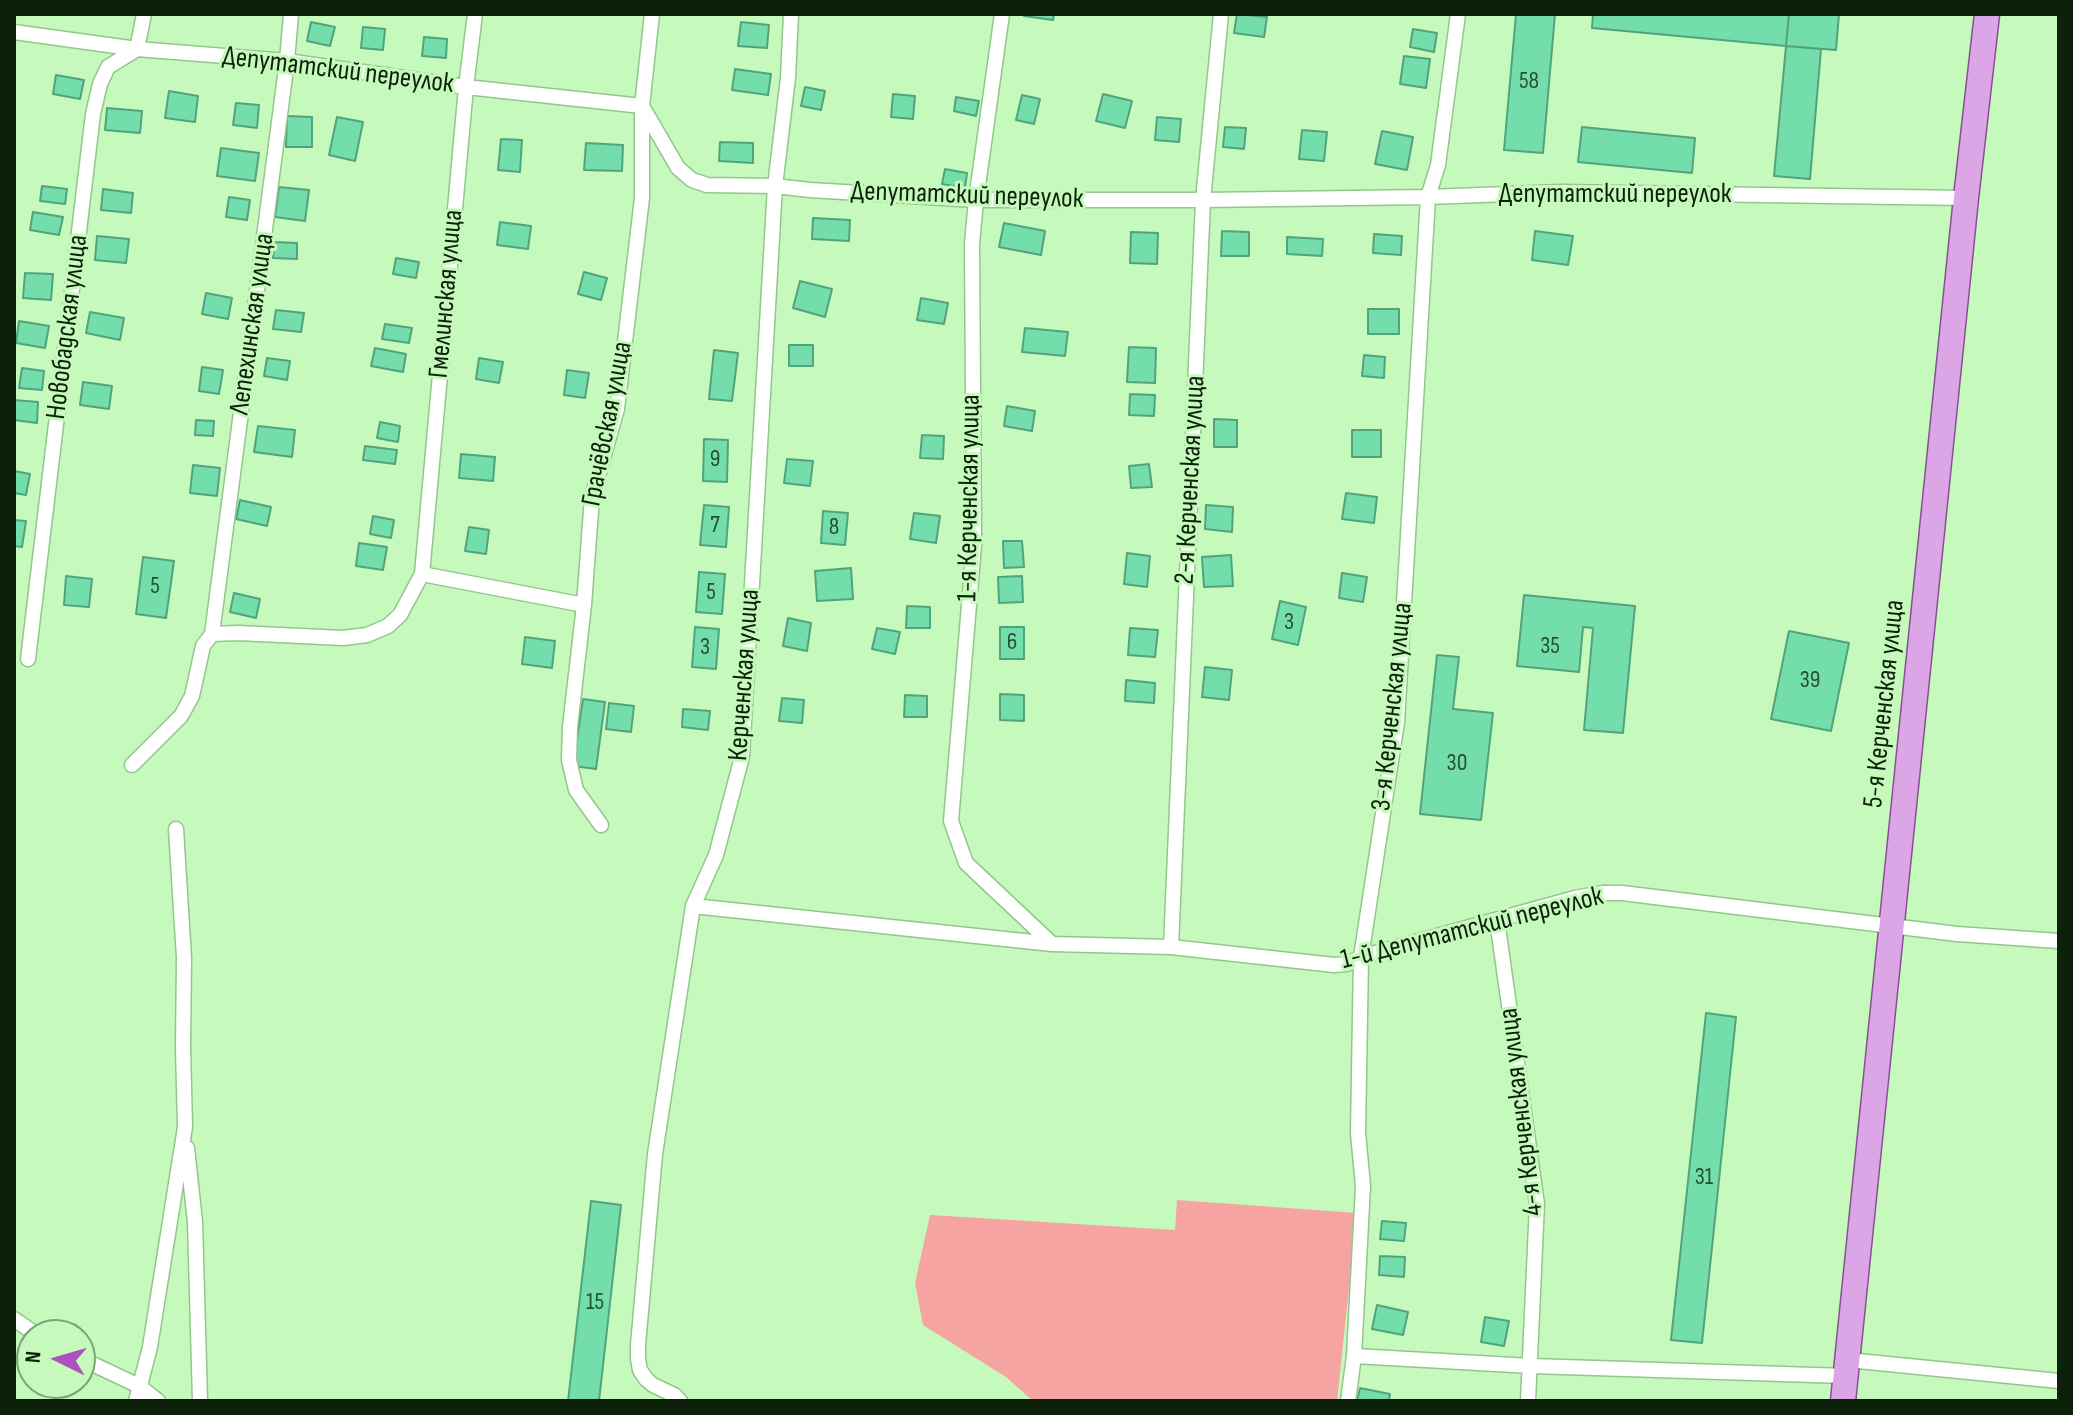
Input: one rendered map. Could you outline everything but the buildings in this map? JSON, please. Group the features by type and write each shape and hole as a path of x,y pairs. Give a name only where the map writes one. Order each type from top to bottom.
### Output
{"main road":[{"name":"5-я Керченская улица","path":"1843,1401 1987,14"}],"street":[{"path":"137,49 144,14"},
{"name":"Лепехинская улица","path":"132,765 181,716 192,696 203,646 212,634 291,14"},
{"name":"Гмелинская улица","path":"422,574 475,14"},
{"name":"Грачёвская улица","path":"601,825 576,790 569,760 570,727 592,497 617,409 642,198 642,106 652,14"},
{"name":"Керченская улица","path":"680,1401 646,1379 640,1370 638,1345 655,1154 693,906 716,855 742,757 775,186 788,78 791,14"},
{"name":"1-я Керченская улица","path":"1002,14 972,244 974,545 951,821 966,863 1052,944"},
{"name":"2-я Керченская улица","path":"1171,947 1203,200 1221,14"},
{"name":"3-я Керченская улица","path":"1348,1401 1354,1356 1363,1186 1358,1133 1361,957 1397,722 1428,197 1438,165 1458,14"},
{"name":"Депутатский переулок","path":"14,32 137,49 287,61 466,87 642,106 678,168 692,180 707,185 775,186 976,200 1428,197 1560,192 1966,198"},
{"name":"Новобадская улица","path":"28,659 93,114 100,84 108,67 137,49"},
{"path":"212,634 343,638 367,635 388,626 400,615 422,574 584,605"},
{"path":"176,829 184,958 185,1127 195,1222 200,1401"},
{"name":"1-й Депутатский переулок","path":"693,906 1052,944 1171,947 1334,965 1347,964 1361,957 1602,893 1957,934 2059,941"},
{"name":"4-я Керченская улица","path":"1497,920 1537,1204 1528,1401"},
{"path":"138,1394 150,1347 185,1127"},
{"path":"1354,1356 1531,1366 1847,1368 2059,1381"},
{"path":"96,1368 138,1394 158,1401"}],"shaded area":[{"path":"1177,1200 1357,1213 1337,1401 1033,1401 1006,1377 923,1325 915,1283 930,1215 1175,1230"}]}
